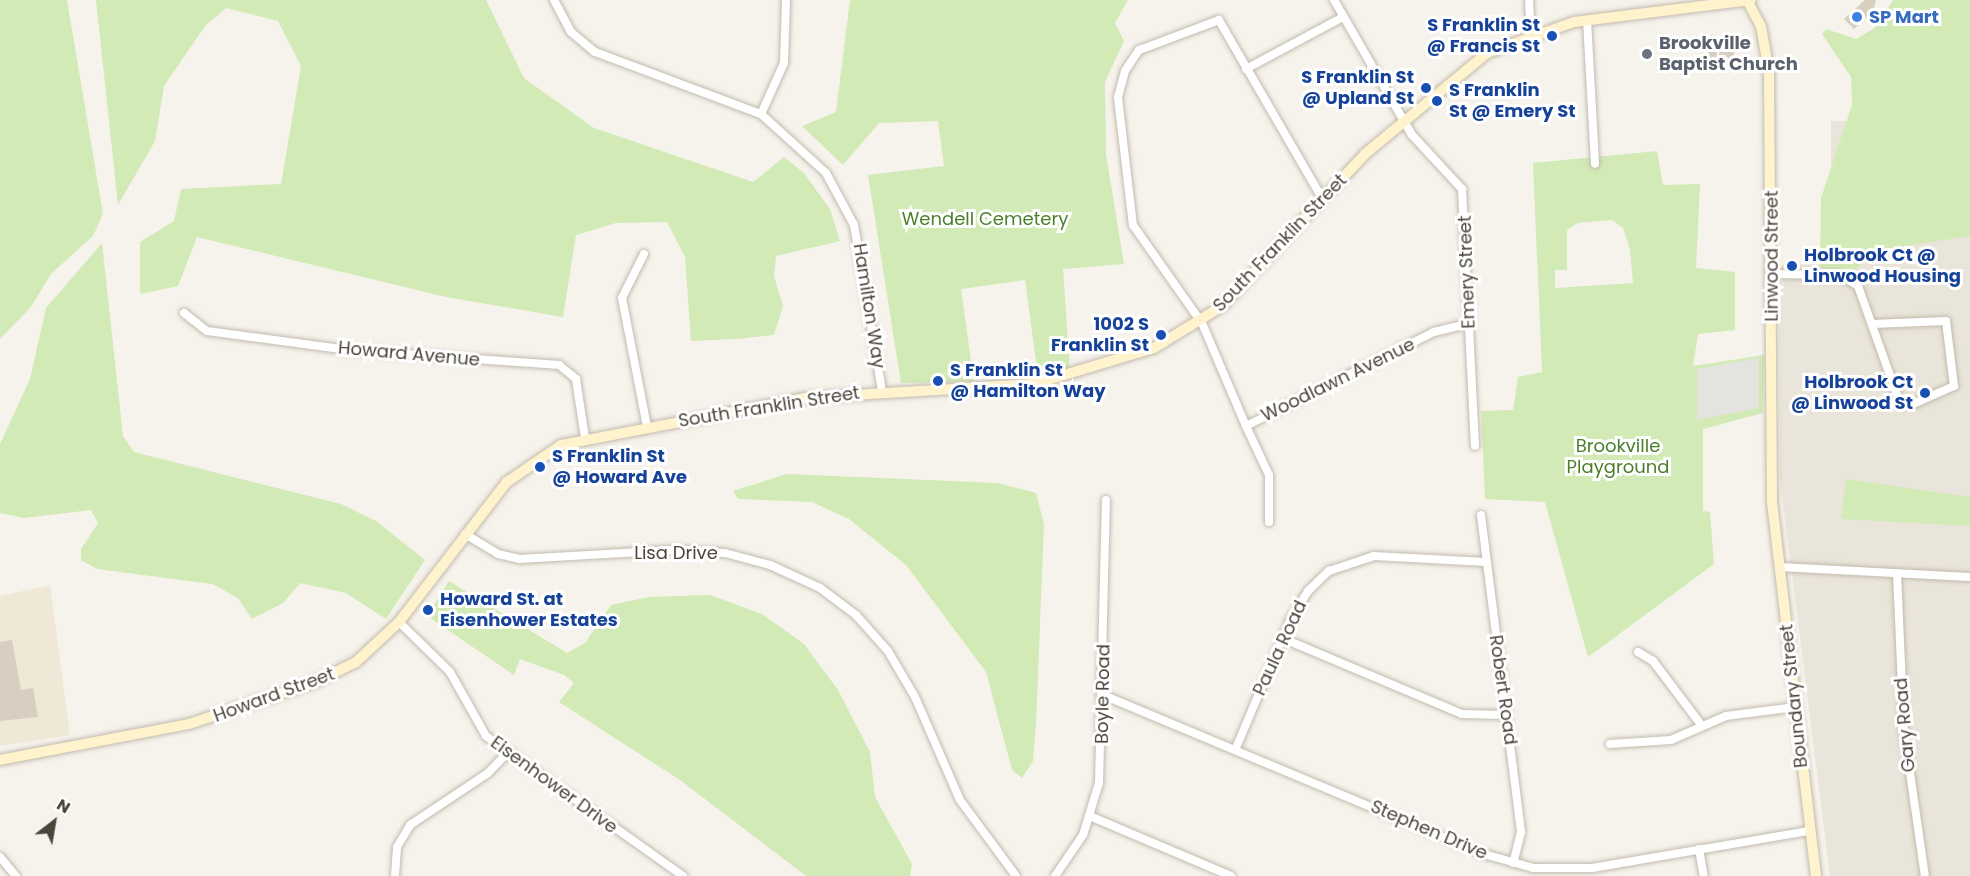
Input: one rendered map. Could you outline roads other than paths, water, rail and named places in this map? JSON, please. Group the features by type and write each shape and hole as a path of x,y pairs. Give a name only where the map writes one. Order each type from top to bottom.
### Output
{"main road":[{"name":"South Franklin Street","path":"561,445 585,438 805,398 1059,379 1154,348 1202,323 1322,198 1402,120 1466,68 1532,33 1587,20 1749,0"},
{"name":"Linwood Street","path":"1749,0 1768,53 1773,274 1773,515"},
{"name":"Howard Street","path":"0,760 172,729 282,694 356,662 399,621 465,534 519,471 561,445"},
{"name":"Boundary Street","path":"1773,515 1808,831 1816,876"}],"street":[{"name":"Hamilton Way","path":"554,0 571,32 595,52 761,114 807,150 850,216 864,259 882,391"},
{"path":"761,114 784,63 786,0"},
{"name":"Emery Street","path":"1334,0 1402,120 1462,189 1475,446"},
{"path":"1529,0 1532,33"},
{"path":"1322,198 1246,69 1343,17"},
{"name":"Woodlawn Avenue","path":"1246,69 1219,20 1139,50 1125,71 1118,98 1133,225 1202,323 1246,426 1434,332 1469,323"},
{"path":"1587,20 1595,164"},
{"path":"644,254 622,298 646,427"},
{"path":"1773,274 1851,280 1863,296 1872,324 1900,403 1913,404 1954,386 1946,321 1872,324"},
{"name":"Howard Avenue","path":"184,313 207,332 349,350 559,365 576,379 585,438"},
{"path":"1246,426 1269,475 1269,522"},
{"name":"Boyle Road","path":"1055,876 1092,817 1101,764 1106,500"},
{"name":"Robert Road","path":"1481,515 1521,832 1514,863"},
{"name":"Lisa Drive","path":"465,534 498,554 519,559 676,550 725,553 770,565 820,588 856,615 888,651 915,697 960,800 1016,876"},
{"name":"Paula Road","path":"1236,748 1282,638 1308,591 1329,571 1356,560 1391,555 1486,562"},
{"path":"1779,567 1970,577"},
{"name":"Gary Road","path":"1897,573 1904,731 1924,876"},
{"name":"Eisenhower Drive","path":"399,621 450,672 475,725 507,753 683,876"},
{"path":"1282,638 1462,714 1506,715"},
{"path":"1638,652 1653,661 1702,726"},
{"name":"Stephen Drive","path":"1103,695 1514,863 1575,870 1808,831"},
{"path":"1610,744 1671,740 1726,716 1795,707"},
{"path":"395,876 397,847 410,825 507,753"},
{"path":"1092,817 1231,876"},
{"path":"1699,849 1704,876"},
{"path":"0,857 16,876"}],"place":[{"name":"SP Mart","path":"1857,17"},
{"name":"S Franklin St @ Francis St","path":"1552,36"},
{"name":"Brookville Baptist Church","path":"1647,54"},
{"name":"S Franklin St @ Upland St","path":"1426,88"},
{"name":"S Franklin St @ Emery St","path":"1437,101"},
{"name":"Holbrook Ct @ Linwood Housing","path":"1792,266"},
{"name":"1002 S Franklin St","path":"1161,335"},
{"name":"S Franklin St @ Hamilton Way","path":"938,381"},
{"name":"Holbrook Ct @ Linwood St","path":"1925,393"},
{"name":"S Franklin St @ Howard Ave","path":"540,467"},
{"name":"Howard St. at Eisenhower Estates","path":"428,610"}],"park label":[{"name":"Wendell Cemetery","path":"985,219"},
{"name":"Brookville Playground","path":"1618,457"}]}
